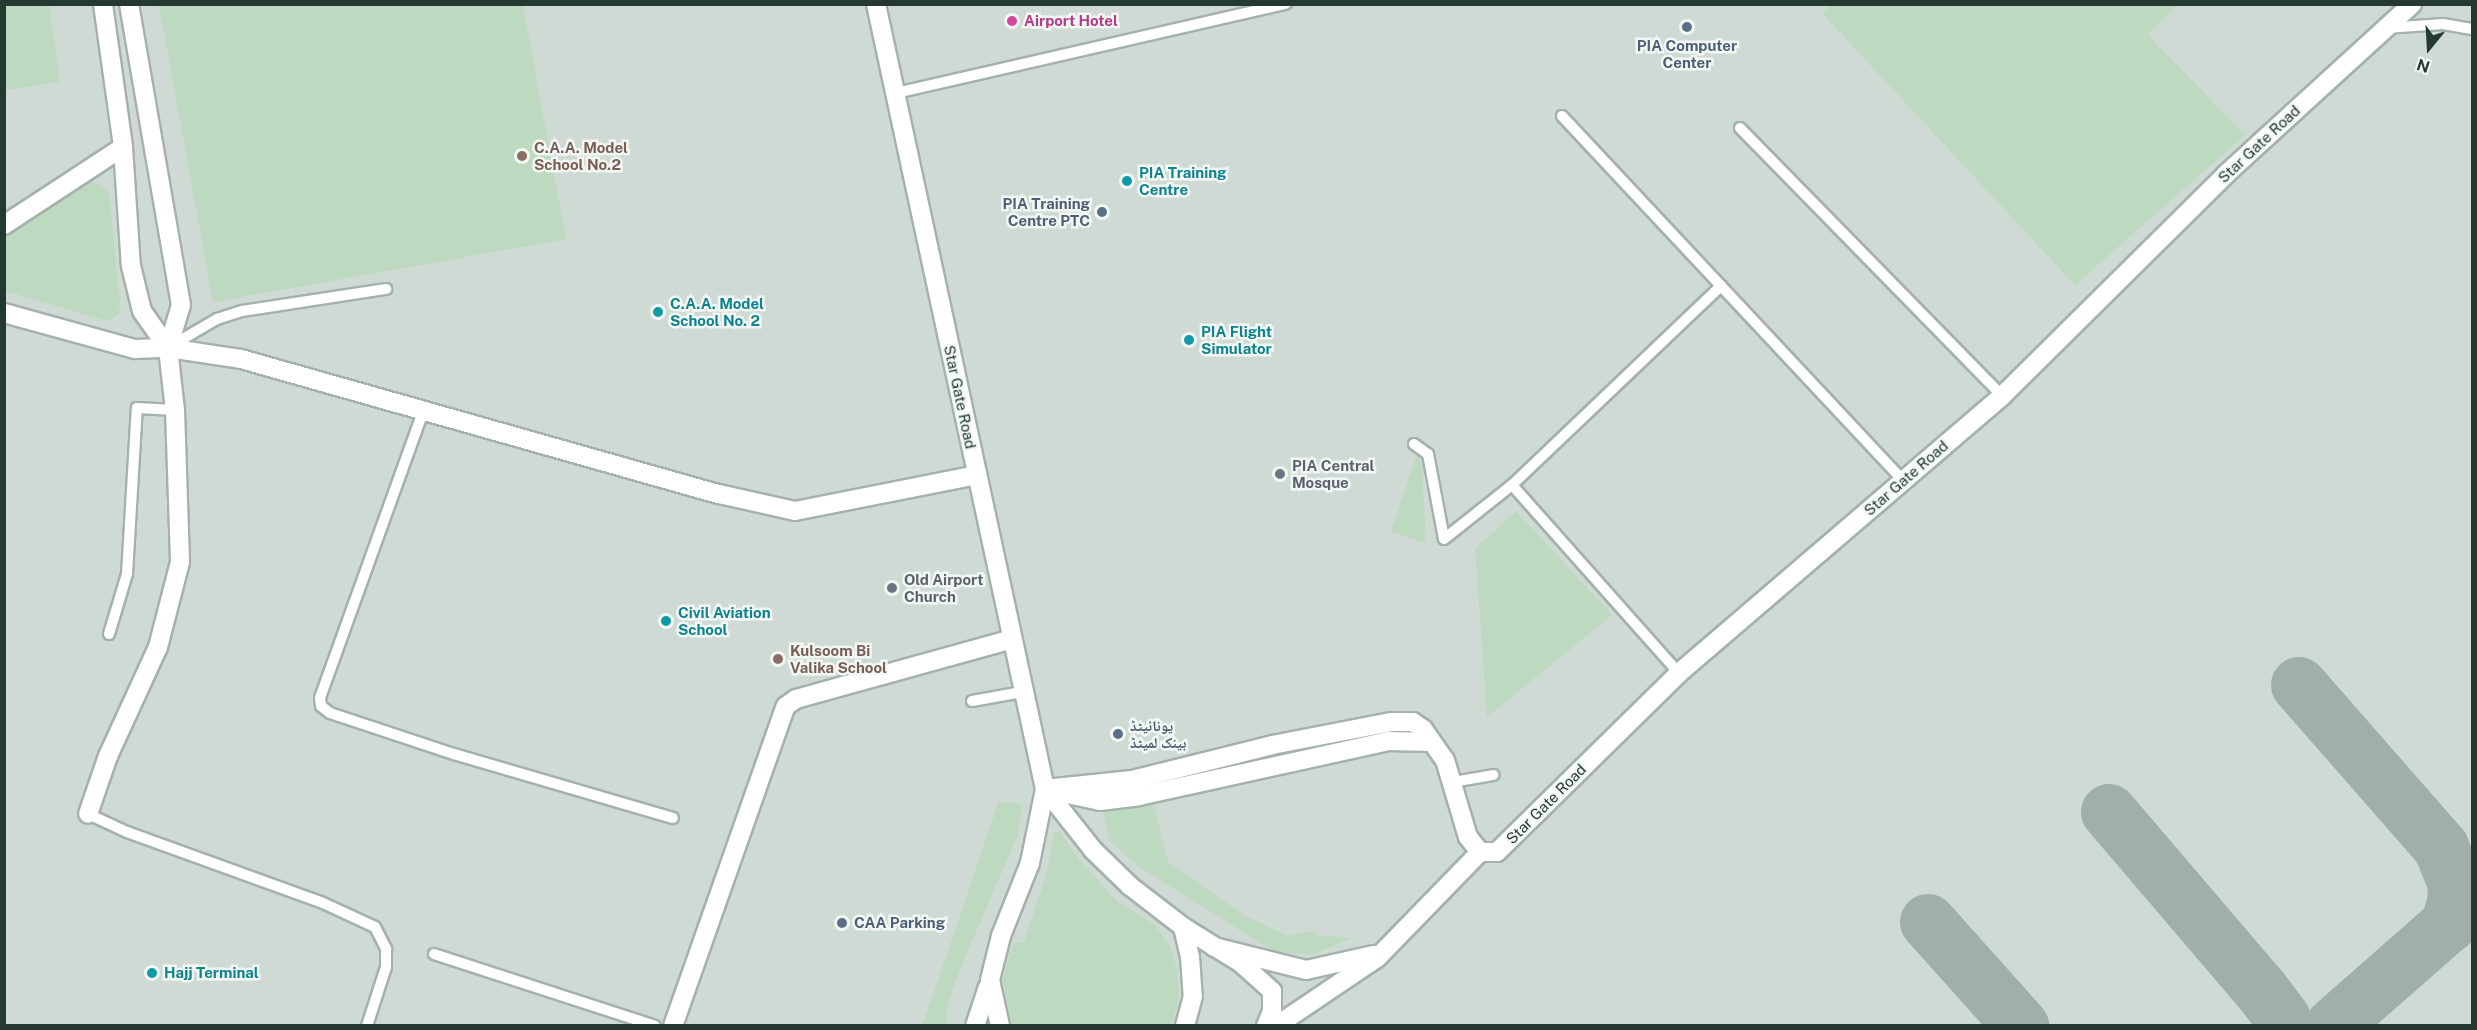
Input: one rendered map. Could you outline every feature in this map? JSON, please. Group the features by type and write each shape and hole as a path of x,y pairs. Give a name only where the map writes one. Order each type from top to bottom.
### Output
{"street":[{"path":"103,4 123,147 131,266 142,311 168,348"},
{"path":"88,814 108,756 158,647 180,562 175,410 168,348 181,306 129,4"},
{"name":"Star Gate Road","path":"876,4 1045,789"},
{"name":"Star Gate Road","path":"1480,852 1497,852 1517,835 1679,673 2002,396 2226,174 2410,5"},
{"path":"4,225 123,147"},
{"path":"4,312 135,350 168,348 241,359 720,494 795,511 976,476"},
{"path":"673,1026 786,706 796,699 1012,639"},
{"path":"1045,789 1100,801 1389,741 1432,742 1453,782 1468,837 1480,852 1381,953 1296,1021 1276,1026"},
{"path":"1045,789 1093,850 1130,886 1183,927 1241,963 1272,991 1272,1011 1266,1026"},
{"path":"975,1026 1001,936 1030,863 1045,789"},
{"path":"1183,927 1190,957 1193,996 1185,1026"},
{"path":"1214,947 1306,970 1381,953"},
{"path":"990,980 1000,1026"}],"lane":[{"path":"897,93 1286,4"},
{"path":"2385,28 2443,24 2472,29"},
{"path":"1562,116 1903,480"},
{"path":"1740,128 2002,396"},
{"path":"1413,444 1428,454 1444,539 1512,485 1720,286"},
{"path":"168,348 217,319 242,311 386,289"},
{"path":"109,634 127,574 137,408 175,410"},
{"path":"424,409 320,698 321,706 330,713 454,753 673,818"},
{"path":"1512,485 1679,673"},
{"path":"972,701 1023,692"},
{"path":"1453,782 1493,775"},
{"path":"88,814 126,832 323,903 375,927 386,949 386,967 367,1026"},
{"path":"434,954 655,1026"}],"shaded area":[{"path":"5,5 2472,5 2472,1026 5,1026"}],"green space":[{"path":"4,5 49,5 60,82 5,90"},
{"path":"159,5 523,5 566,239 213,302"},
{"path":"1831,5 2177,5 2148,35 2245,135 2075,285 1822,13"},
{"path":"79,180 92,181 109,191 120,305 118,315 108,321 5,291 5,238"},
{"path":"1417,454 1422,465 1426,543 1391,532"},
{"path":"1516,511 1612,615 1487,717 1475,549"},
{"path":"999,801 1023,805 1018,835 965,957 948,1003 946,1025 910,1025 923,1024"},
{"path":"1153,801 1168,862 1244,915 1288,936 1313,931 1316,935 1351,938 1312,955 1273,951 1139,867 1109,840 1104,811"},
{"path":"1060,831 1078,859 1118,902 1154,924 1170,946 1178,972 1179,1001 1171,1025 1011,1025 1003,979 1013,943 1024,942 1045,879 1054,832"}],"taxiway":[{"path":"2299,685 2441,847 2455,882 2456,898 2449,925"},
{"path":"2109,812 2262,991 2282,1018 2282,1026"},
{"path":"2333,1026 2472,904"},
{"path":"1928,922 2021,1026"}],"place":[{"name":"Airport Hotel","path":"1012,21"},
{"name":"PIA Computer Center","path":"1687,27"},
{"name":"C.A.A. Model School No.2","path":"522,156"},
{"name":"PIA Training Centre","path":"1127,181"},
{"name":"PIA Training Centre PTC","path":"1102,212"},
{"name":"C.A.A. Model School No. 2","path":"658,312"},
{"name":"PIA Flight Simulator","path":"1189,340"},
{"name":"PIA Central Mosque","path":"1280,474"},
{"name":"Old Airport Church","path":"892,588"},
{"name":"Civil Aviation School","path":"666,621"},
{"name":"Kulsoom Bi Valika School","path":"778,659"},
{"name":"یونائیٹڈ بینک لمیٹڈ","path":"1118,734"},
{"name":"CAA Parking","path":"842,923"},
{"name":"Hajj Terminal","path":"152,973"}]}
